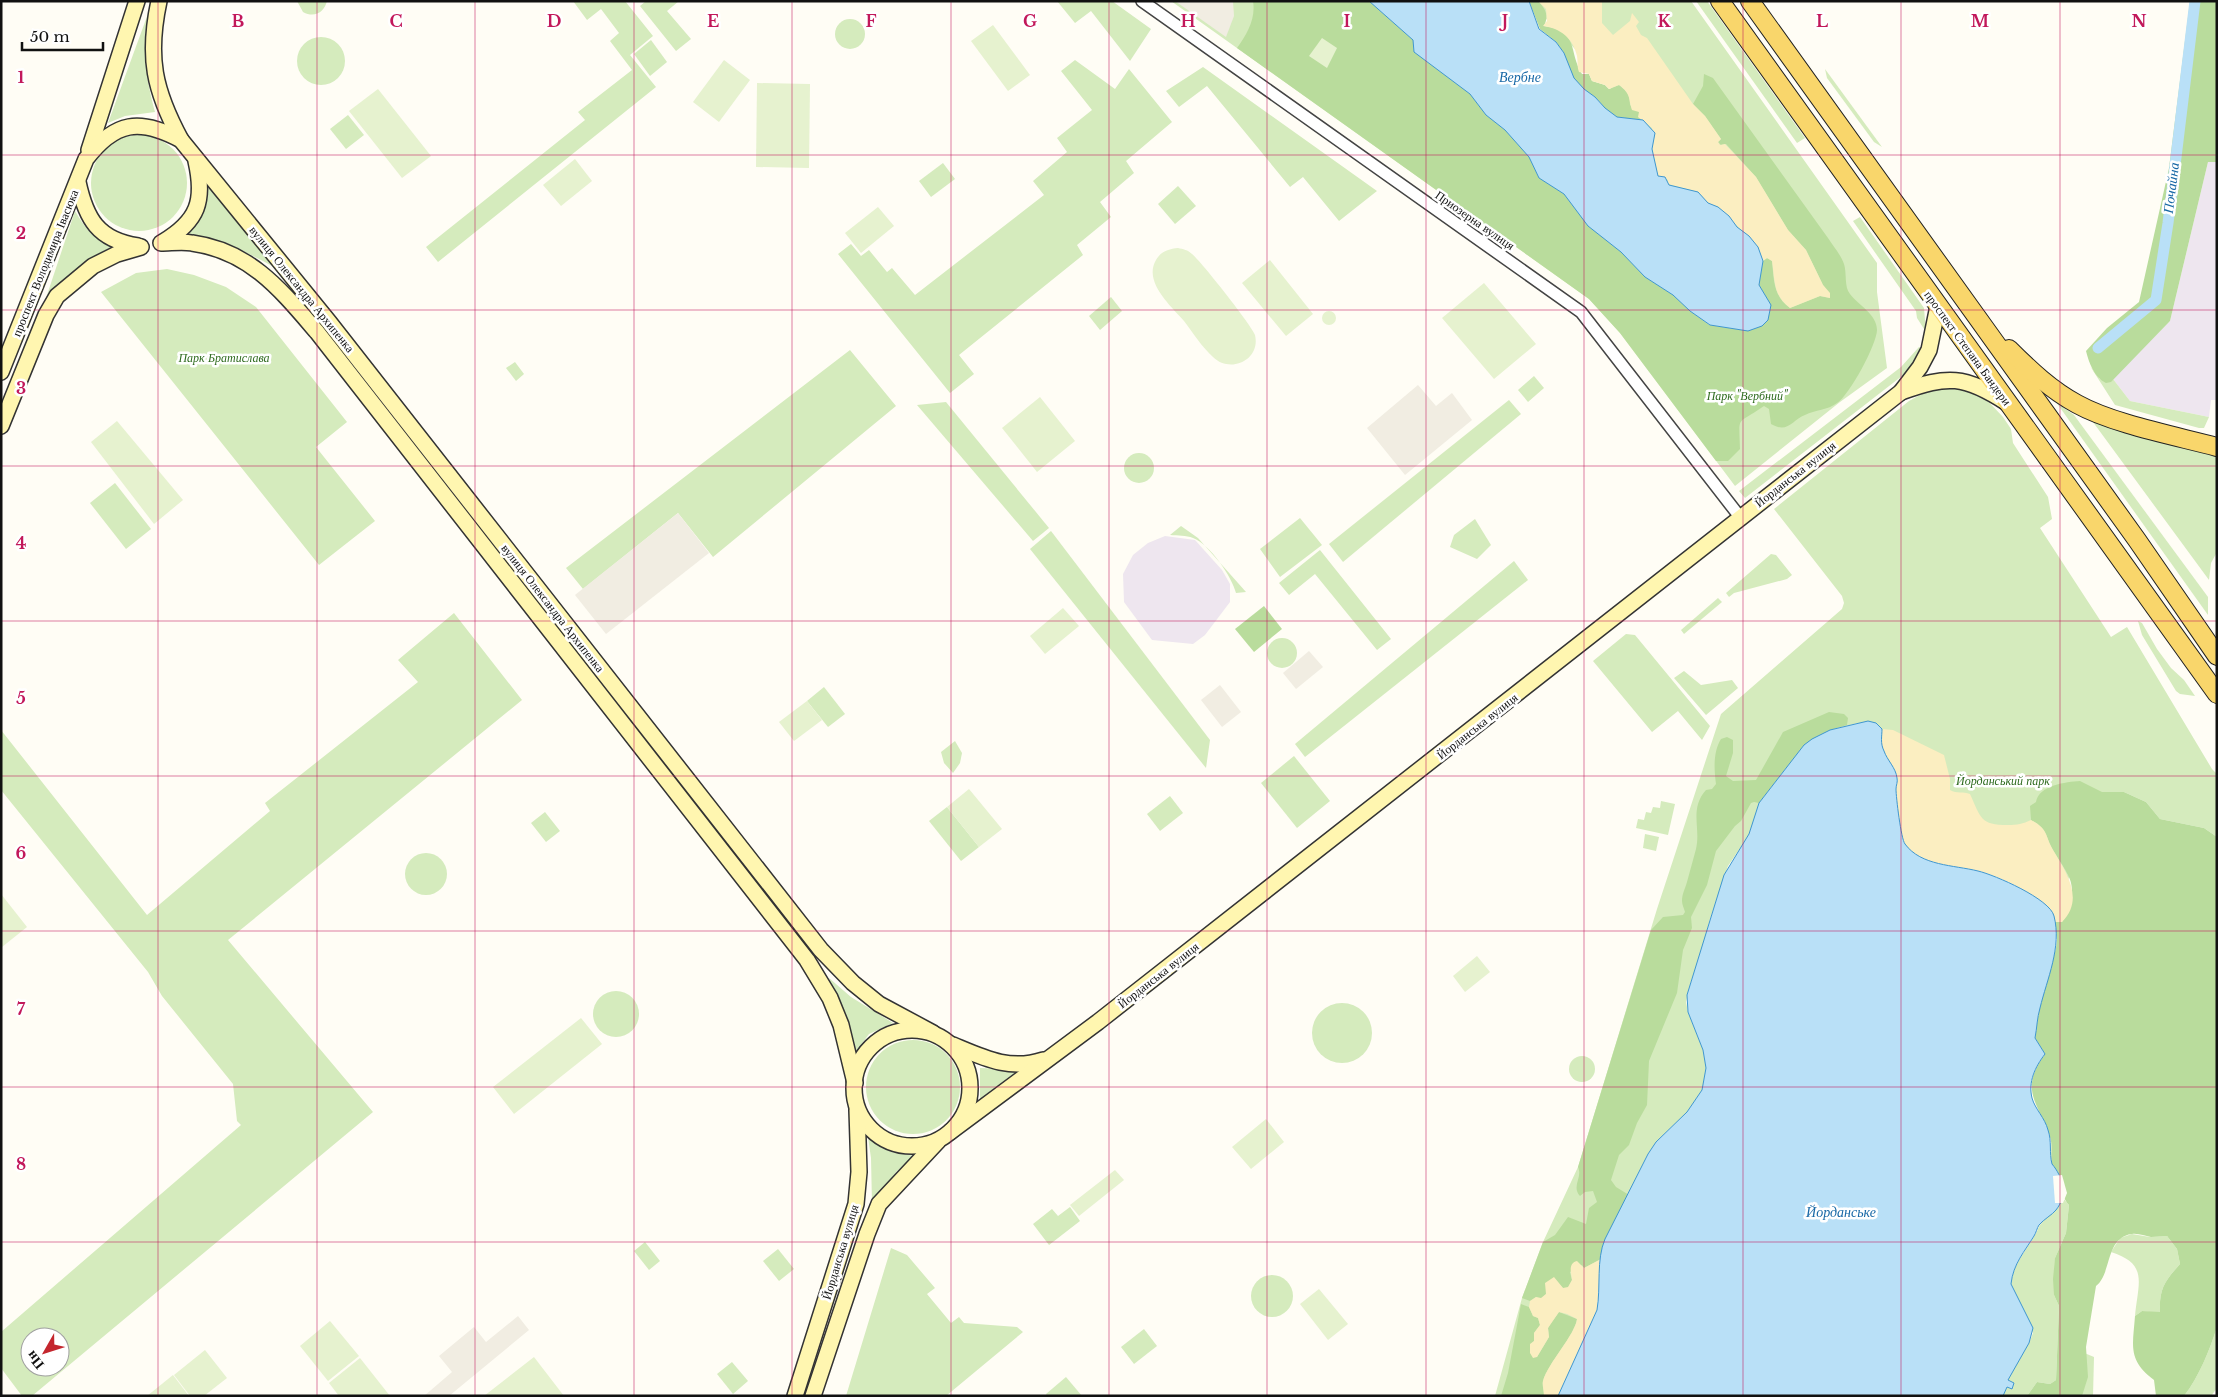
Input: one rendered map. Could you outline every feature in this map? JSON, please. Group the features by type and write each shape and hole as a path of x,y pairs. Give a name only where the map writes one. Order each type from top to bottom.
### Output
{"main road":[{"path":"137,1 78,182 82,204 91,221 105,235 122,244 141,247 161,243 180,232 192,217 199,199 200,180 195,156 181,140 166,112 157,85 153,56 154,23 159,1"},
{"name":"проспект Степана Бандери","path":"1720,1 2217,694"},
{"name":"проспект Степана Бандери","path":"1750,1 2137,540 2217,656"},
{"path":"86,159 98,143 112,132 129,127 147,126 165,131 181,140"},
{"name":"вулиця Олександра Архипенка","path":"195,156 341,337 821,950 853,983 879,1004 933,1034"},
{"name":"проспект Володимира Івасюка","path":"1,372 78,182"},
{"name":"вулиця Олександра Архипенка","path":"161,243 191,242 235,256 261,272 279,288 317,332 807,960 830,998 841,1025 855,1083"},
{"name":"проспект Володимира Івасюка","path":"1,426 46,314 57,296 93,266 117,254 141,247"},
{"path":"1948,279 2024,364 2051,388 2079,405 2126,422 2217,447"},
{"name":"Йорданська вулиця","path":"813,1396 867,1234 879,1204 946,1135 1052,1058 1901,392 1920,367 1929,350 1938,306"},
{"name":"Йорданська вулиця","path":"1901,392 1924,384 1948,379 1961,381 1989,392 2012,407"},
{"path":"2137,540 2188,598 2217,636"},
{"path":"2200,670 2217,705"},
{"path":"906,1030 933,1034 950,1044 963,1060 967,1069 970,1088 965,1113 946,1135 919,1146 908,1146 891,1141 867,1124 857,1103 855,1083 863,1058 881,1039 906,1030"},
{"name":"Йорданська вулиця","path":"950,1044 1002,1064 1028,1065 1052,1058"},
{"name":"Йорданська вулиця","path":"795,1396 856,1204 859,1163 857,1103"}],"street":[{"name":"Приозерна вулиця","path":"1142,1 1581,312 1740,517"}],"shaded area":[{"path":"1175,1 1233,1 1234,16 1226,37"},
{"path":"2208,162 2217,162 2217,400 2211,400 2209,417 2130,401 2113,379 2170,321"},
{"path":"1418,385 1436,406 1452,393 1472,420 1405,475 1367,428"},
{"path":"678,513 709,553 606,634 575,595"},
{"path":"1165,536 1195,540 1222,570 1230,584 1230,602 1205,635 1193,644 1152,640 1124,602 1123,574 1133,555 1148,543"},
{"path":"1309,651 1323,667 1296,689 1283,673"},
{"path":"1220,685 1241,712 1222,727 1201,700"},
{"path":"518,1316 529,1330 449,1396 424,1396 452,1372 439,1356 474,1327 486,1342"}],"green space":[{"path":"297,1 327,1 324,9 311,15 303,12"},
{"path":"573,1 625,1 653,36 630,55 656,87 438,262 426,247 585,120 578,112 632,70 610,41 619,33 601,9 587,20"},
{"path":"646,1 679,1 667,11 691,39 676,51 640,6"},
{"path":"1057,1 1112,1 1151,29 1130,61 1091,11 1075,23"},
{"name":"Парк \"Вербний\"","path":"1171,1 1369,1 1413,40 1643,120 1529,1 1691,1 1877,263 1877,292 1887,368 1840,402 1735,486 1620,333 1589,299"},
{"name":"Парк \"Вербний\"","path":"1253,1 1369,1 1413,40 1414,52 1470,94 1486,115 1505,130 1529,157 1539,178 1564,194 1588,226 1621,252 1645,277 1673,295 1709,325 1748,331 1771,305 1759,285 1763,261 1767,258 1772,261 1777,293 1790,308 1820,296 1830,298 1830,294 1823,285 1806,250 1788,230 1756,177 1726,144 1721,145 1718,142 1721,139 1705,116 1693,104 1703,86 1704,74 1713,78 1837,251 1844,264 1848,291 1874,319 1877,330 1876,337 1855,381 1837,403 1805,415 1786,427 1777,427 1771,424 1769,409 1764,406 1741,422 1739,430 1740,449 1728,461 1716,461 1620,333 1589,299 1237,48 1252,20"},
{"path":"1529,1 1538,1 1543,7 1546,13 1544,26 1563,33 1568,38 1582,74 1589,74 1592,81 1605,85 1609,89 1619,85 1628,94 1630,105 1639,112 1643,120 1617,117 1595,97 1584,90 1573,78 1564,53 1556,42 1540,29"},
{"path":"1696,1 1707,1 1805,138 1797,143"},
{"path":"2190,1 2217,1 2217,162 2208,162 2170,321 2111,382 2106,383 2095,373 2090,365 2086,351 2107,328 2139,302 2169,168"},
{"path":"149,11 145,50 149,87 155,112 125,116 108,123"},
{"path":"850,19 861,23 865,34 861,45 850,49 839,45 835,34 839,23"},
{"path":"993,25 1030,75 1008,91 971,41"},
{"path":"321,37 330,39 338,44 343,52 345,61 343,70 338,78 330,83 321,85 312,83 304,78 299,70 297,61 299,52 304,44 312,39"},
{"path":"1322,38 1337,48 1327,68 1309,56"},
{"path":"651,40 667,62 650,76 634,54"},
{"path":"724,60 750,80 719,122 693,102"},
{"path":"1075,60 1115,89 1129,69 1172,122 1126,161 1134,173 1100,202 1111,217 1077,245 1083,255 959,355 974,374 950,393 838,254 851,244 861,256 869,250 887,272 892,268 915,295 1044,195 1033,181 1067,152 1057,138 1092,110 1061,71"},
{"path":"1203,67 1377,191 1339,221 1303,177 1290,187 1207,86 1179,107 1166,91"},
{"path":"1825,69 1882,147 1874,142 1827,78"},
{"path":"757,83 810,84 809,168 756,167"},
{"path":"378,89 431,156 402,178 349,111"},
{"path":"348,115 364,135 346,149 330,129"},
{"path":"139,135 157,138 173,149 184,165 187,183 184,201 173,217 157,228 139,231 121,228 105,217 94,201 91,183 94,165 105,149 121,138"},
{"path":"575,159 592,181 561,206 543,185"},
{"path":"943,163 955,179 931,197 919,181"},
{"path":"209,184 272,266 230,246 186,233 196,222 202,211"},
{"path":"1178,186 1196,206 1175,224 1158,204"},
{"path":"878,207 894,226 861,253 845,233"},
{"path":"75,211 90,232 111,247 76,270 46,298"},
{"path":"1860,217 1924,308 1926,332 1917,318 1916,311 1853,221"},
{"path":"1178,248 1184,249 1197,259 1252,329 1256,344 1249,357 1243,362 1228,364 1220,362 1213,357 1160,293 1153,277 1153,268 1156,260 1160,254"},
{"path":"1270,260 1313,314 1286,336 1242,283"},
{"name":"Парк Братислава","path":"167,269 194,275 226,287 256,307 347,422 316,447 375,521 319,565 101,292 136,273"},
{"path":"1484,283 1536,344 1494,379 1442,318"},
{"path":"1111,297 1122,311 1100,330 1089,316"},
{"path":"1326,311 1332,311 1336,318 1332,325 1326,325 1322,321 1322,315"},
{"path":"1919,347 1923,349 1902,376 1745,498 1739,491 1901,367"},
{"path":"850,350 896,406 713,557 678,513 583,589 566,568"},
{"path":"515,362 524,374 516,381 506,368"},
{"path":"2090,366 2100,379 2111,381 2113,379 2130,401 2209,417 2204,428 2115,405"},
{"path":"1534,376 1544,388 1528,402 1518,390"},
{"name":"Йорданський парк","path":"1949,386 1984,397 2003,417 2011,429 2013,443 2048,497 2052,519 2040,528 2111,637 2127,627 2212,769 2217,774 2217,837 2204,828 2160,819 2146,802 2124,792 2102,792 2054,916 1896,773 1883,751 1858,723 1830,730 1783,771 1762,798 1749,835 1728,866 1710,919 1686,1002 1703,1050 1706,1068 1702,1090 1687,1112 1656,1142 1648,1154 1605,1239 1600,1279 1558,1396 1495,1396 1522,1298 1543,1242 1578,1167 1657,909 1721,714 1842,609 1844,603 1842,596 1774,509 1909,401 1929,391"},
{"path":"1040,397 1075,441 1037,472 1002,428"},
{"path":"1509,400 1521,414 1343,562 1329,544"},
{"path":"946,402 1049,528 1033,541 917,405"},
{"path":"2056,402 2074,415 2208,597 2208,615"},
{"path":"2090,418 2217,455 2217,552 2211,563 2209,580"},
{"path":"117,421 183,500 154,524 91,442"},
{"path":"1139,453 1145,454 1153,462 1153,474 1145,482 1139,483 1133,482 1125,474 1124,468 1125,462 1133,454"},
{"path":"115,483 151,529 126,549 90,503"},
{"path":"1300,518 1322,545 1280,577 1260,549"},
{"path":"1475,519 1491,545 1477,559 1450,547 1454,535"},
{"path":"1181,526 1198,538 1205,546 1200,541 1190,537 1170,535"},
{"path":"1051,531 1210,740 1206,768 1030,549"},
{"path":"1320,550 1391,639 1377,650 1315,574 1289,595 1279,583"},
{"path":"1771,554 1776,555 1792,575 1787,579 1734,593 1729,597 1726,593"},
{"path":"1514,561 1528,580 1305,757 1295,744"},
{"path":"1220,563 1246,592 1236,593 1230,578"},
{"path":"1718,598 1722,602 1684,634 1681,630"},
{"path":"1264,606 1282,629 1254,652 1235,629"},
{"path":"1063,608 1079,626 1045,654 1030,636"},
{"path":"454,613 522,700 228,940 373,1112 70,1364 70,1327 20,1327 20,1377 55,1377 32,1396 22,1396 1,1368 1,1332 241,1125 237,1121 233,1084 162,996 148,972 1,790 1,730 147,915 270,811 265,803 418,682 398,660"},
{"path":"2138,621 2142,623 2171,668 2184,680 2195,696 2180,694 2176,691 2142,635"},
{"path":"1626,634 1635,635 1710,726 1702,740 1678,711 1652,732 1593,661"},
{"path":"1282,638 1293,642 1297,653 1293,664 1282,668 1271,664 1267,653 1271,642"},
{"path":"1684,671 1701,685 1732,680 1738,688 1706,715 1674,678"},
{"path":"824,687 845,714 828,727 807,701"},
{"path":"807,701 822,720 794,741 779,722"},
{"path":"1829,712 1844,714 1848,718 1847,725 1830,730 1804,745 1759,803 1751,803 1741,821 1716,851 1707,885 1691,917 1692,928 1683,950 1677,993 1649,1061 1647,1105 1637,1123 1629,1145 1619,1155 1611,1180 1616,1187 1629,1195 1608,1234 1601,1259 1584,1268 1582,1265 1570,1272 1572,1280 1568,1288 1563,1288 1554,1278 1546,1294 1541,1299 1536,1297 1530,1301 1522,1298 1543,1242 1555,1235 1568,1217 1586,1224 1589,1208 1597,1202 1593,1191 1585,1192 1580,1196 1577,1189 1578,1167 1651,930 1663,917 1683,915 1685,912 1682,898 1696,849 1698,804 1706,790 1712,789 1716,784 1715,755 1718,744 1721,739 1727,737 1733,740 1733,753 1726,776 1733,781 1756,780 1783,732"},
{"path":"955,741 962,753 960,763 953,773 944,763 941,752"},
{"path":"1294,756 1330,801 1297,828 1261,783"},
{"path":"2080,781 2102,792 2124,792 2146,802 2160,819 2204,828 2217,837 2217,1327 2204,1363 2184,1396 2156,1396 2154,1380 2139,1366 2133,1344 2135,1316 2142,1311 2160,1312 2164,1285 2180,1264 2177,1249 2167,1236 2151,1237 2132,1234 2123,1237 2117,1242 2105,1273 2096,1286 2086,1347 2088,1377 2082,1396 2027,1396 2037,1382 2050,1384 2056,1380 2059,1306 2054,1295 2053,1279 2055,1258 2066,1233 2069,1205 2063,1195 2058,1175 2052,1165 2051,1140 2036,1106 2032,1088 2037,1067 2045,1054 2035,1038 2039,1009 2056,948 2057,939 2054,922 2062,922 2071,899 2072,891 2069,877 2045,833 2041,827 2031,820 2030,806 2048,788"},
{"path":"969,789 1002,829 979,847 947,807"},
{"path":"1170,796 1183,813 1160,831 1147,814"},
{"path":"1661,801 1675,804 1668,835 1636,828 1638,819 1644,820 1646,812 1651,813 1653,807 1660,808"},
{"path":"947,807 979,847 961,861 929,821"},
{"path":"545,812 560,831 546,842 531,823"},
{"path":"1645,834 1659,837 1656,851 1643,848"},
{"path":"422,853 430,853 441,859 447,874 441,889 430,895 422,895 411,889 405,878 405,870 411,859"},
{"path":"1,894 27,927 2,947 1,945"},
{"path":"1477,956 1490,972 1465,992 1453,976"},
{"path":"829,978 851,997 893,1023 869,1034 854,1054"},
{"path":"611,991 621,991 635,1001 639,1014 635,1027 629,1033 621,1037 611,1037 597,1027 593,1019 593,1009 603,995"},
{"path":"1342,1003 1358,1008 1363,1012 1367,1017 1372,1033 1367,1049 1363,1054 1358,1058 1342,1063 1326,1058 1321,1054 1317,1049 1312,1033 1317,1017 1321,1012 1326,1008"},
{"path":"581,1018 602,1044 514,1114 493,1087"},
{"path":"913,1040 931,1043 946,1054 957,1069 960,1087 957,1105 946,1120 931,1131 913,1134 895,1131 880,1120 869,1105 866,1087 869,1069 880,1054 895,1043"},
{"path":"1582,1056 1591,1060 1595,1069 1591,1078 1582,1082 1573,1078 1569,1069 1573,1060"},
{"path":"980,1068 1027,1070 980,1105"},
{"path":"1266,1119 1284,1142 1251,1169 1232,1147"},
{"path":"868,1137 891,1152 915,1156 897,1171 872,1204 871,1158"},
{"path":"1115,1170 1124,1180 1079,1216 1070,1205"},
{"path":"2063,1198 2069,1205 2066,1233 2055,1258 2054,1295 2059,1306 2056,1380 2050,1384 2037,1382 2027,1396 2003,1396 2007,1387 2012,1388 2013,1383 2008,1380 2033,1333 2011,1284 2014,1270 2040,1225"},
{"path":"1070,1207 1080,1221 1049,1245 1033,1224 1052,1209 1058,1216"},
{"path":"2132,1234 2150,1237 2167,1236 2177,1249 2180,1264 2164,1285 2160,1312 2158,1313 2142,1311 2135,1316 2139,1284 2136,1269 2131,1262 2111,1252 2120,1238"},
{"path":"645,1242 660,1261 649,1270 634,1251"},
{"path":"891,1248 907,1255 935,1288 927,1294 951,1323 959,1317 964,1323 1017,1327 1023,1332 946,1396 846,1396"},
{"path":"778,1249 794,1269 779,1281 763,1261"},
{"path":"1276,1275 1284,1278 1290,1284 1293,1296 1290,1308 1284,1314 1268,1317 1260,1314 1254,1308 1251,1292 1254,1284 1260,1278"},
{"path":"1319,1289 1348,1324 1328,1340 1300,1304"},
{"path":"1521,1304 1529,1307 1533,1316 1538,1318 1540,1325 1534,1333 1534,1341 1531,1344 1537,1357 1549,1337 1548,1328 1559,1312 1577,1319 1572,1333 1546,1374 1543,1383 1544,1396 1501,1396 1508,1373"},
{"path":"330,1321 359,1356 328,1381 300,1346"},
{"path":"2217,1327 2217,1388 2211,1396 2184,1396 2204,1363"},
{"path":"1144,1329 1157,1346 1134,1364 1121,1347"},
{"path":"2070,1347 2094,1357 2093,1396 2068,1393"},
{"path":"205,1350 227,1378 204,1396 190,1396 174,1375"},
{"path":"534,1357 564,1396 484,1396"},
{"path":"360,1358 390,1396 339,1396 329,1383"},
{"path":"732,1362 748,1381 733,1394 717,1374"},
{"path":"173,1375 189,1396 147,1396"},
{"path":"1066,1377 1082,1396 1047,1396 1046,1394"}],"sand":[{"path":"1538,1 1602,1 1602,23 1613,35 1630,21 1632,13 1639,22 1636,26 1641,35 1647,38 1693,104 1705,116 1721,139 1718,142 1720,145 1725,144 1756,177 1788,230 1806,250 1823,285 1830,293 1830,298 1820,296 1790,308 1780,298 1778,293 1772,261 1767,258 1763,261 1758,247 1718,207 1708,203 1698,192 1668,184 1668,180 1658,176 1652,149 1652,128 1638,117 1639,112 1632,110 1627,93 1623,88 1619,85 1609,89 1605,85 1592,81 1589,74 1579,72 1577,56 1569,39 1555,29 1543,26 1547,21 1546,9"},
{"path":"1882,729 1893,730 1944,755 1950,779 1950,790 1970,794 1979,814 1987,822 2011,825 2031,820 2041,827 2068,876 2073,895 2069,913 2062,922 2054,922 2052,914 2045,906 2013,884 1982,872 1921,858 1905,845 1901,835 1896,774 1883,748"},
{"path":"1601,1259 1597,1310 1558,1396 1544,1396 1543,1383 1546,1374 1572,1333 1577,1319 1559,1312 1548,1328 1549,1337 1537,1357 1533,1358 1530,1353 1530,1344 1534,1341 1534,1333 1540,1325 1538,1318 1533,1316 1529,1307 1530,1301 1536,1297 1541,1298 1546,1294 1545,1283 1554,1277 1563,1288 1568,1287 1572,1280 1571,1269 1574,1262 1577,1261 1584,1268"}],"water":[{"name":"Вербне","path":"1369,1 1529,1 1539,29 1556,42 1564,53 1574,78 1584,89 1617,117 1643,120 1655,133 1652,149 1658,176 1665,177 1669,185 1698,192 1708,203 1718,207 1729,216 1737,227 1749,236 1758,247 1763,261 1759,285 1771,305 1768,320 1762,326 1748,331 1710,325 1690,311 1673,295 1645,277 1621,252 1588,226 1564,194 1539,178 1529,157 1505,130 1486,115 1470,94 1414,52 1413,40"},
{"name":"Йорданське","path":"1868,721 1876,723 1882,729 1883,748 1895,771 1899,818 1905,844 1920,857 1929,861 1978,871 2021,889 2043,902 2054,916 2056,928 2055,951 2039,1012 2035,1038 2045,1054 2033,1075 2031,1092 2033,1102 2045,1121 2048,1130 2052,1164 2061,1180 2063,1192 2060,1204 2056,1210 2039,1225 2017,1264 2012,1277 2011,1284 2033,1328 2029,1343 2008,1380 2014,1383 2012,1389 2007,1387 2003,1396 1558,1396 1597,1310 1602,1247 1605,1239 1648,1154 1656,1142 1687,1112 1702,1090 1706,1068 1703,1050 1688,1012 1687,995 1724,875 1749,834 1759,803 1804,745 1830,730"}],"pier":[{"path":"2062,1175 2067,1193 2063,1203 2055,1203 2053,1176"}],"waterway":[{"name":"Почайна","path":"2098,348 2156,300 2168,223 2195,1"}]}
